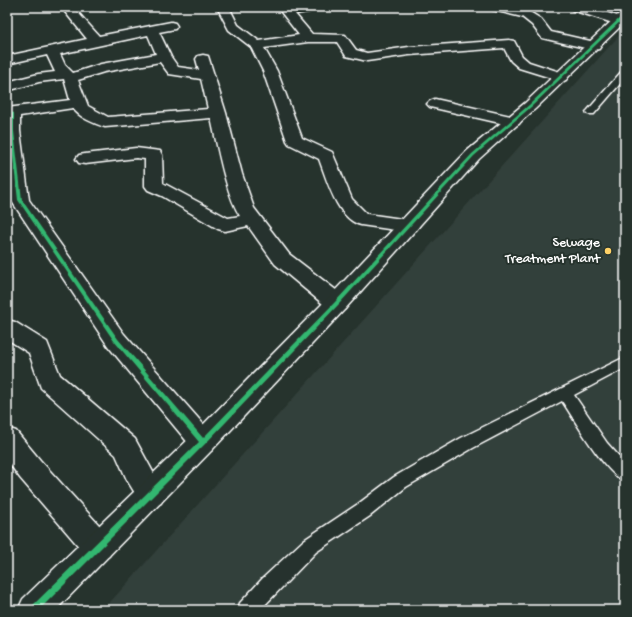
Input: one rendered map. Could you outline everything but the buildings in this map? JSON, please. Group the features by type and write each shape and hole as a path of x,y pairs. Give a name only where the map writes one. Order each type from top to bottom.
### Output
{"street":[{"path":"67,7 96,41"},
{"path":"223,7 233,27 256,45 270,71 295,141 326,156 344,201 361,219 409,226"},
{"path":"308,38 287,12 316,7"},
{"path":"497,7 521,11 537,21 547,35 594,46"},
{"path":"576,7 623,18"},
{"path":"34,610 203,442 338,303 474,155 561,77 623,18"},
{"path":"7,61 171,26"},
{"path":"152,30 164,57 174,71 205,67 233,174 245,209 282,259 338,303"},
{"path":"256,45 308,38 340,38 346,44 350,53 367,57 409,51 509,44 516,58 524,65 561,77"},
{"path":"53,50 53,56 67,76 81,108 105,122 218,113"},
{"path":"14,85 38,78 67,76 101,68 164,57"},
{"path":"7,61 18,72 14,85"},
{"path":"79,103 9,113 11,172 20,200 116,340 203,442"},
{"path":"434,104 513,121"},
{"path":"85,159 136,153 154,155 154,186 168,192 225,225 252,219"},
{"path":"7,328 39,348 50,381 126,447 150,494"},
{"path":"7,439 30,469 98,546"}],"lane":[{"path":"591,112 625,73"},
{"path":"247,610 270,584 310,546 364,510 400,482 467,444 625,362"},
{"path":"565,393 601,448 625,474"}],"shaded area":[{"path":"625,29 625,610 103,610 482,188"}],"cycle path":[{"path":"34,610 203,442 337,303 473,155 530,106 625,15"},
{"path":"12,113 12,131 20,200 116,340 203,442"}],"place":[{"name":"Sewage Treatment Plant","path":"608,251"}]}
